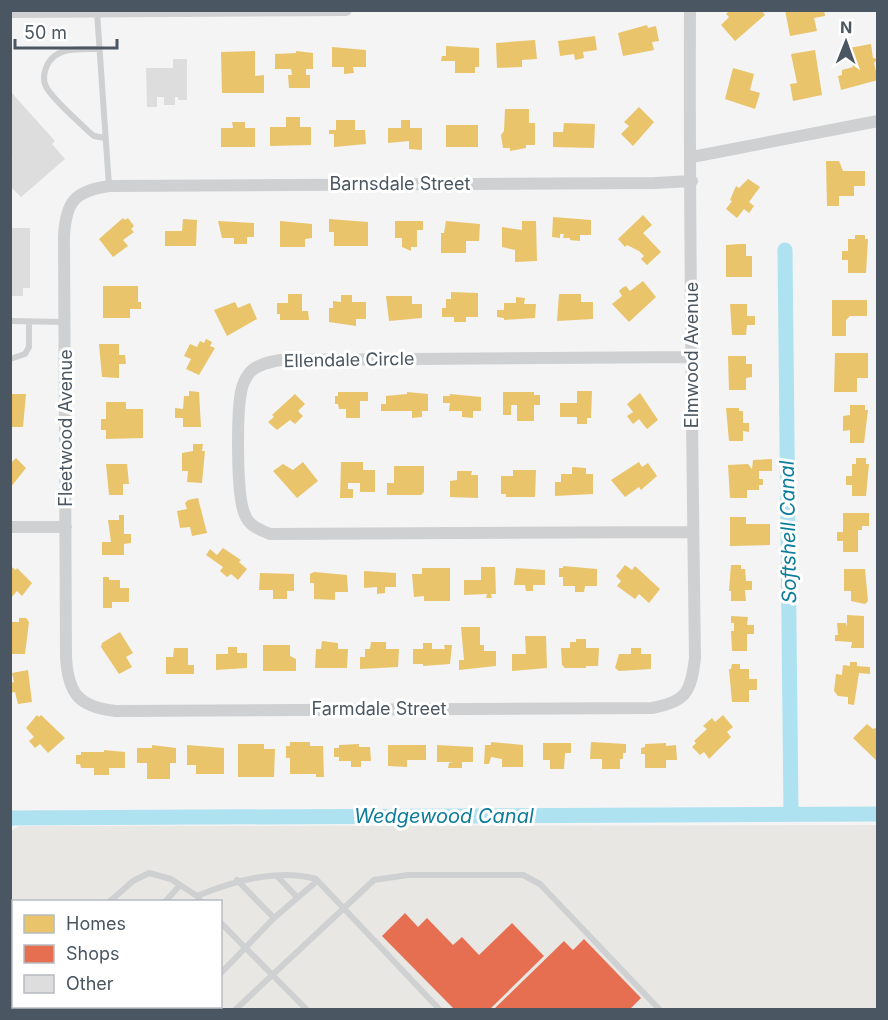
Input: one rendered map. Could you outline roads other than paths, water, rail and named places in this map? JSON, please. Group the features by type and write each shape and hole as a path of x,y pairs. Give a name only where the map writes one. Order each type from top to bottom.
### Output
{"street":[{"path":"10,12 346,10"},
{"name":"Elmwood Avenue","path":"684,697 693,679 695,658 690,10"},
{"path":"692,157 878,121"},
{"name":"Barnsdale Street","path":"109,186 655,183 692,180"},
{"name":"Fleetwood Avenue","path":"75,695 68,678 66,657 65,220 72,201 86,189 109,186"},
{"name":"Ellendale Circle","path":"692,357 280,360 265,363 249,372 241,390 239,434 241,500 245,516 254,527 270,534 693,532"},
{"path":"10,527 66,527"},
{"name":"Farmdale Street","path":"75,695 97,709 116,711 652,708 672,705 684,697"}],"lane":[{"path":"97,11 109,186"},
{"path":"99,49 67,50 55,54 47,64 43,76 47,89 88,131 94,136 105,138"},
{"path":"10,321 65,322"},
{"path":"10,359 25,354 29,347 29,322"},
{"path":"111,900 133,881 149,873 171,879 199,899 237,880 299,874 317,881 440,1010"},
{"path":"236,1010 374,880 408,874 523,875 540,884 660,1010"},
{"path":"277,876 297,897"},
{"path":"237,880 274,918"},
{"path":"222,972 274,918 317,881"},
{"path":"167,900 180,885"},
{"path":"222,924 274,974 307,1010"}],"waterway":[{"name":"Softshell Canal","path":"785,250 791,814"},
{"name":"Wedgewood Canal","path":"10,818 878,814"}]}
